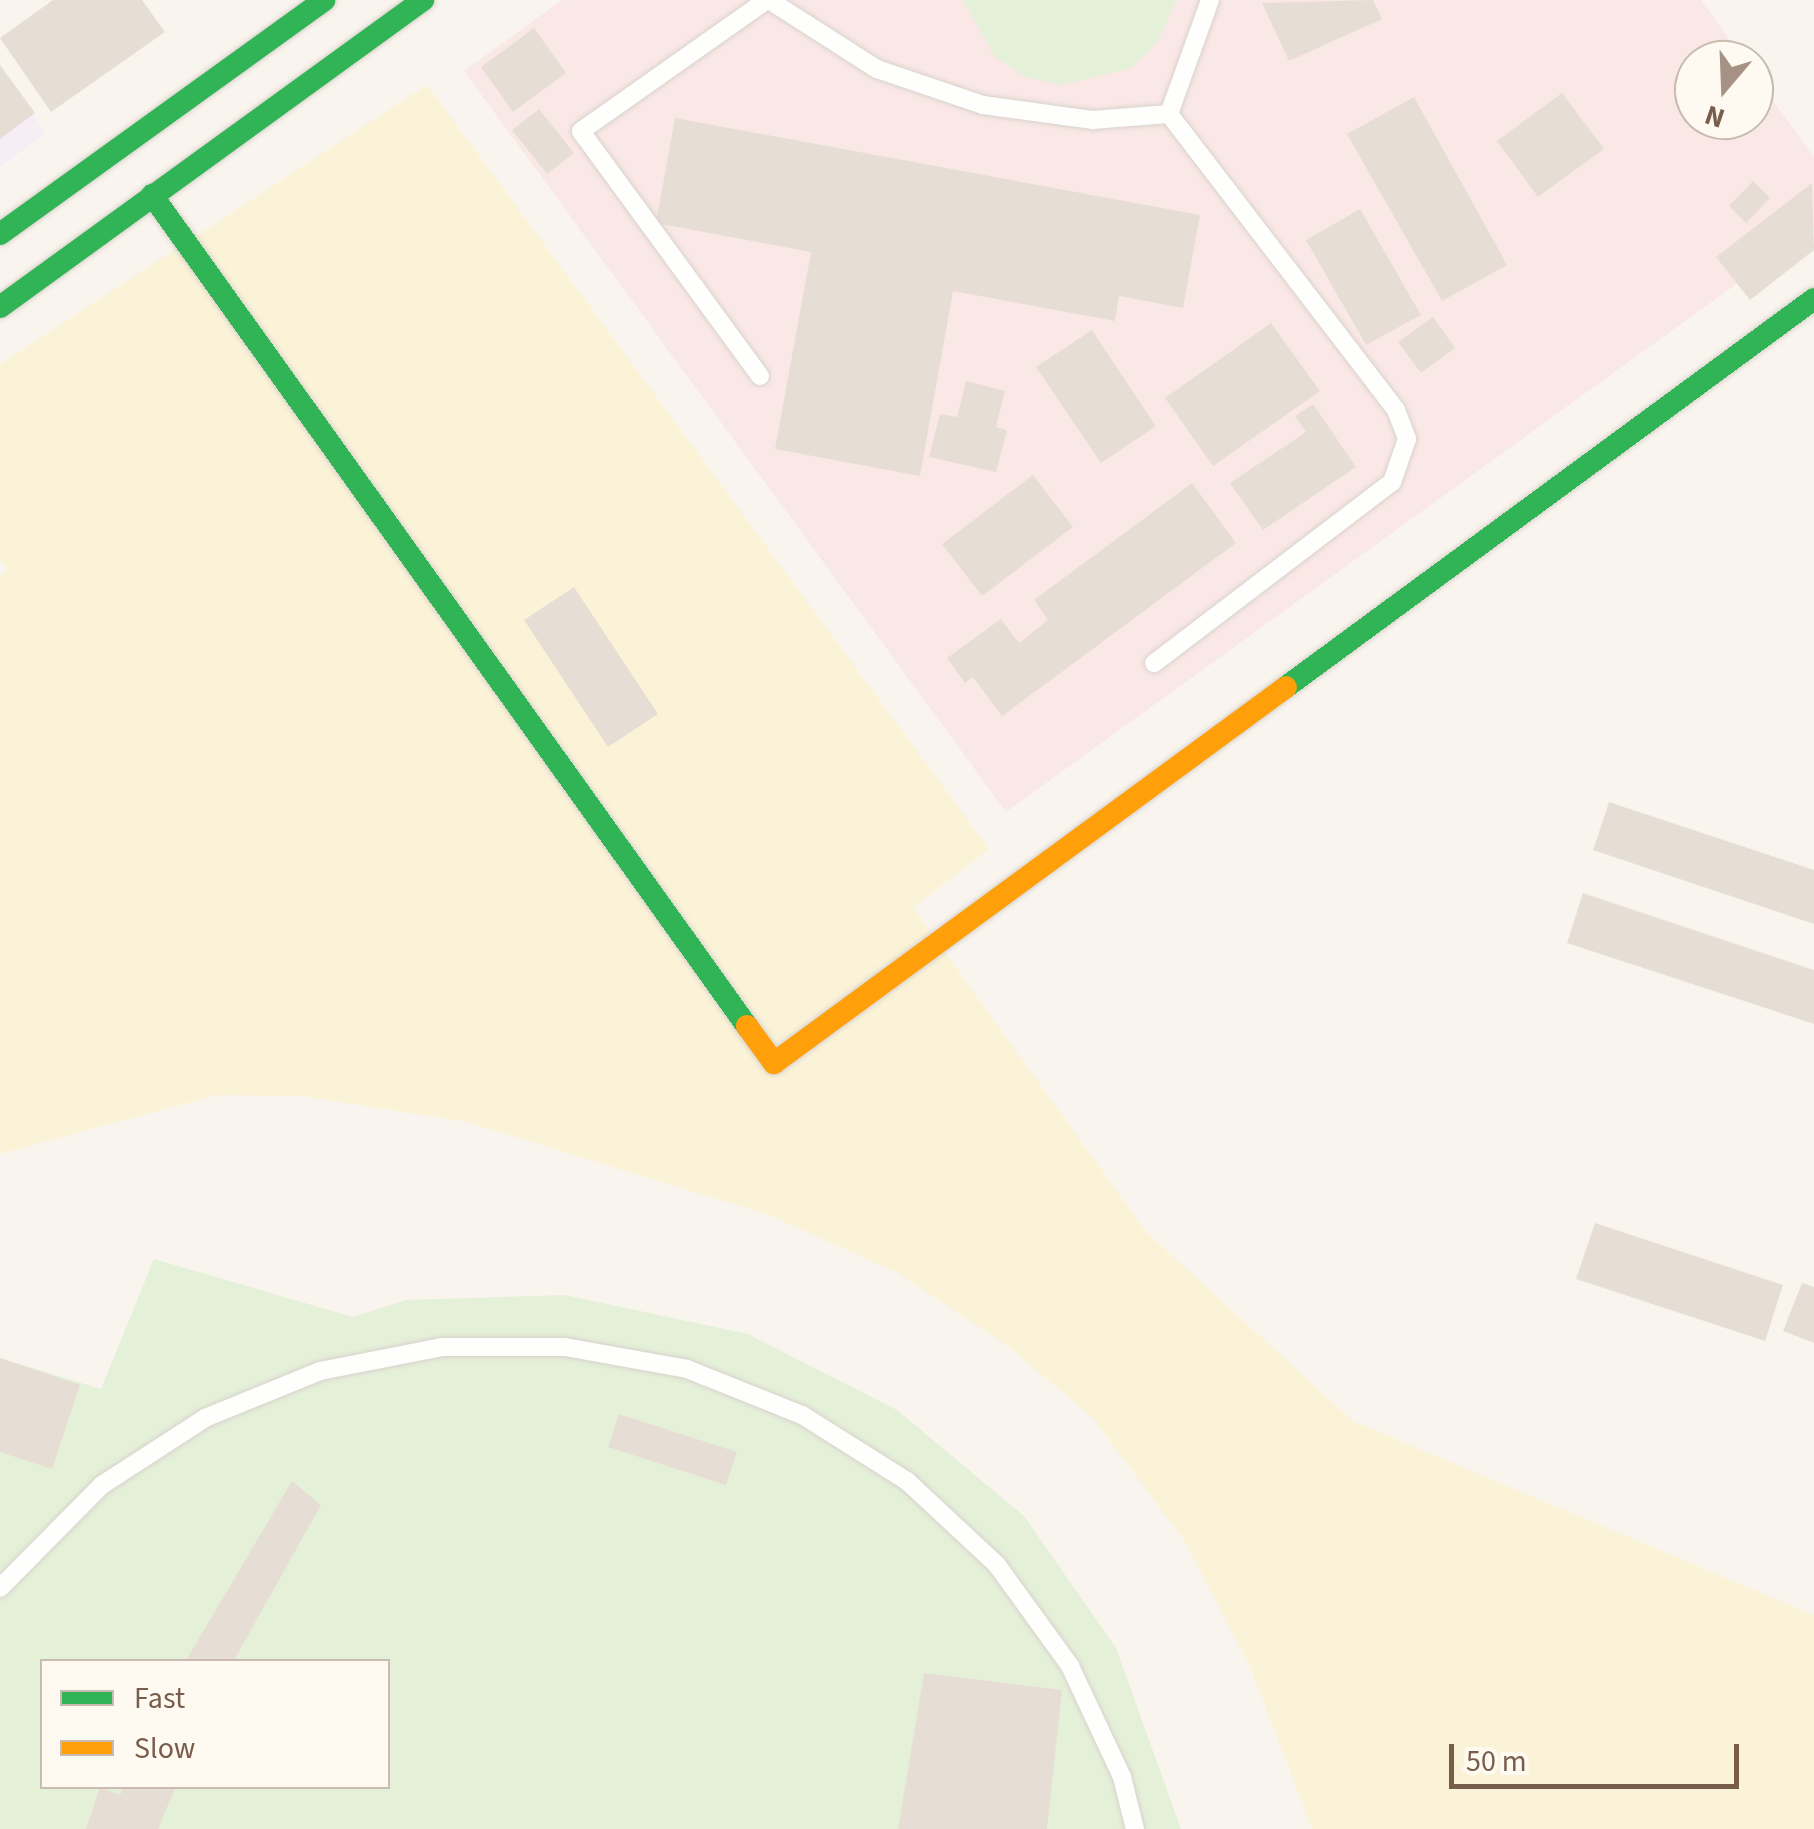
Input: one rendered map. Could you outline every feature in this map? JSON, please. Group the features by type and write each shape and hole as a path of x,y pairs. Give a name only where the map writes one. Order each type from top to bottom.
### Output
{"street":[{"path":"0,234 324,0"},
{"path":"0,308 423,0"},
{"path":"152,195 774,1063 1814,299"}],"lane":[{"path":"760,376 582,131 768,0 877,69 983,106 1092,120 1169,114"},
{"path":"1169,114 1210,0"},
{"path":"1154,663 1392,482 1407,439 1396,410 1169,114"},
{"path":"0,1588 102,1485 206,1418 320,1372 442,1347 565,1347 687,1369 802,1415 907,1481 997,1565 1070,1666 1122,1778 1135,1829"}],"shaded area":[{"path":"562,0 1701,0 1730,40 1674,40 1674,140 1774,140 1774,102 1814,157 1814,228 1006,812 464,71"},
{"path":"0,68 46,133 0,167"}],"green space":[{"path":"963,0 1177,0 1157,43 1131,68 1061,85 1026,77 995,57"},
{"path":"154,1259 353,1317 406,1300 565,1295 748,1334 897,1410 1024,1516 1116,1648 1181,1829 0,1829 0,1358 101,1389"}],"sand":[{"path":"427,85 989,849 913,908 1147,1233 1353,1421 1814,1615 1814,1829 1312,1829 1251,1669 1186,1543 1093,1418 1008,1346 896,1272 769,1215 467,1122 302,1096 217,1095 0,1154 0,576 7,570 0,559 0,364"}],"building":[{"path":"53,0 142,0 165,32 51,112 0,38"},
{"path":"1373,0 1382,19 1289,61 1262,3"},
{"path":"534,28 566,73 513,112 481,67"},
{"path":"0,65 35,113 0,139"},
{"path":"1562,93 1604,149 1538,197 1497,141"},
{"path":"1414,97 1507,265 1442,301 1347,134"},
{"path":"539,109 574,153 547,174 512,130"},
{"path":"675,118 1200,215 1183,308 1119,296 1115,321 953,291 920,476 775,449 811,252 656,223"},
{"path":"1753,181 1770,198 1746,223 1729,206"},
{"path":"1812,183 1814,250 1750,300 1716,257"},
{"path":"1360,209 1421,315 1366,345 1306,240"},
{"path":"1433,317 1455,348 1421,373 1398,342"},
{"path":"1271,323 1320,391 1213,466 1165,398"},
{"path":"1092,330 1156,426 1101,463 1036,367"},
{"path":"966,381 1005,391 996,427 1007,430 996,472 929,457 940,414 957,417"},
{"path":"1313,404 1356,467 1263,530 1230,483 1306,432 1295,416"},
{"path":"1033,475 1073,527 982,596 942,544"},
{"path":"1192,483 1236,543 1002,716 973,677 965,683 947,658 1001,619 1019,643 1048,620 1034,600"},
{"path":"574,587 658,714 608,747 524,620"},
{"path":"1609,802 1814,870 1814,924 1593,850"},
{"path":"1583,893 1814,970 1814,1024 1567,943"},
{"path":"1595,1223 1783,1285 1765,1341 1576,1279"},
{"path":"1802,1283 1814,1287 1814,1343 1783,1331"},
{"path":"0,1358 80,1385 52,1469 0,1452"},
{"path":"619,1414 737,1452 726,1485 608,1447"},
{"path":"292,1481 321,1505 235,1659 187,1659"},
{"path":"924,1673 1062,1690 1047,1829 898,1829"},
{"path":"99,1789 120,1795 123,1789 175,1789 158,1829 86,1829"}],"traffic: fast":[{"path":"0,234 324,0"},
{"path":"0,307 423,0"},
{"path":"152,195 747,1026"},
{"path":"1286,687 1814,299"}],"traffic: slow":[{"path":"747,1026 774,1063 1286,687"}]}
